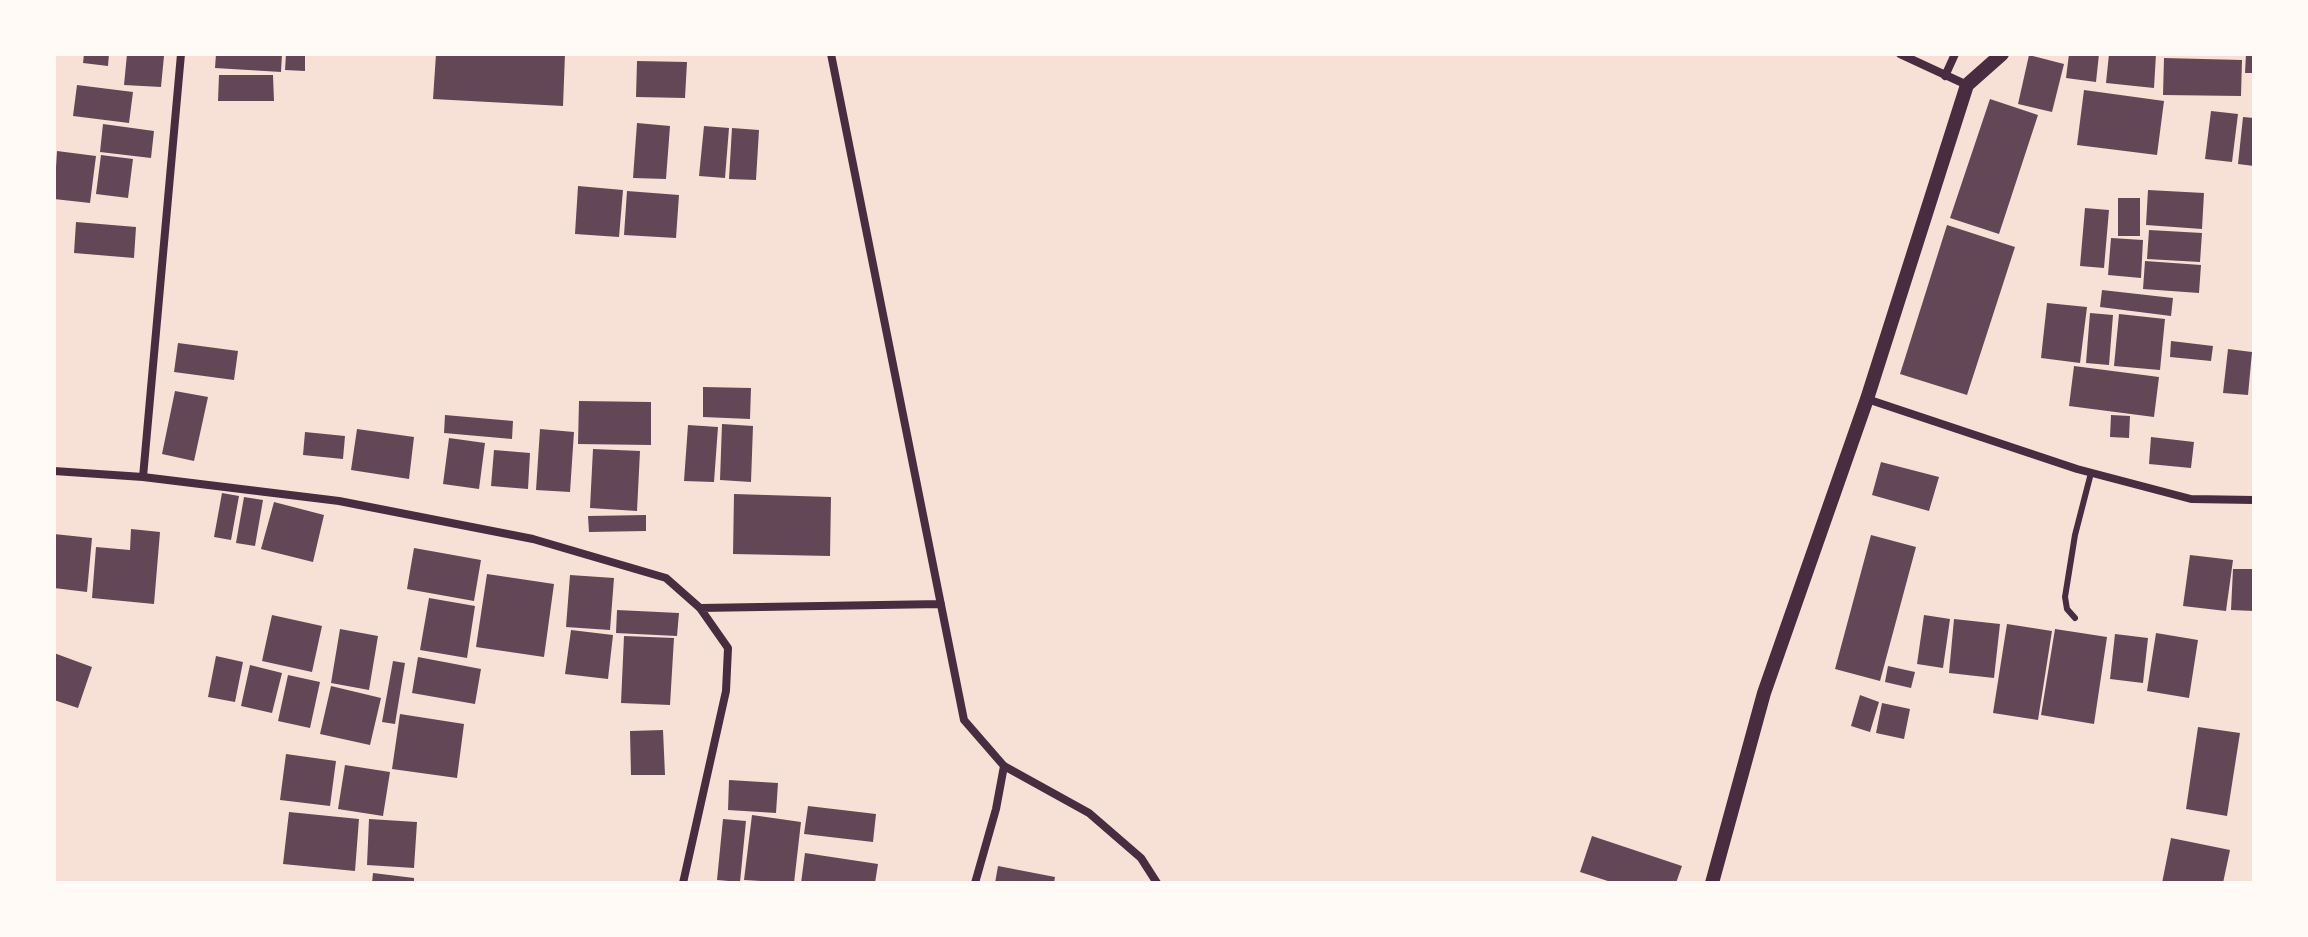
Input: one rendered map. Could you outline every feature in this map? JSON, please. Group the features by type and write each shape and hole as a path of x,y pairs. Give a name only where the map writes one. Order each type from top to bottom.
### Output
{"street":[{"path":"143,477 181,54"},
{"path":"831,54 964,720 1004,766 1089,813 1141,858 1157,883"},
{"path":"1900,54 1967,85"},
{"path":"1945,76 1955,54"},
{"path":"1712,883 1764,693 1867,399 1967,85 2002,54"},
{"path":"1867,399 2091,473 2191,499 2254,500"},
{"path":"54,471 143,477 339,501 533,539 666,578 700,608 728,648 726,691 683,883"},
{"path":"700,608 941,604"},
{"path":"975,883 996,809 1004,766"}],"lane":[{"path":"2075,618 2067,609 2065,597 2091,473"}],"building":[{"path":"84,54 109,54 108,66 83,63"},
{"path":"127,54 164,56 161,87 124,85"},
{"path":"216,54 282,54 281,72 215,68"},
{"path":"286,54 305,54 305,71 285,70"},
{"path":"436,54 565,54 563,106 433,99"},
{"path":"2069,54 2099,54 2096,82 2066,78"},
{"path":"2109,54 2156,54 2154,88 2106,83"},
{"path":"2246,54 2254,54 2254,73 2245,73"},
{"path":"2029,55 2064,64 2052,112 2018,104"},
{"path":"2164,58 2242,60 2241,96 2163,95"},
{"path":"637,61 687,62 685,98 636,97"},
{"path":"219,75 273,75 274,101 218,101"},
{"path":"77,85 133,92 129,123 73,116"},
{"path":"2084,90 2164,101 2157,155 2077,145"},
{"path":"1990,99 2038,115 1999,234 1950,218"},
{"path":"2211,111 2238,114 2232,162 2205,159"},
{"path":"2243,117 2254,118 2254,166 2238,164"},
{"path":"637,123 670,126 666,179 633,178"},
{"path":"103,124 154,131 151,158 100,152"},
{"path":"704,126 729,128 725,178 699,176"},
{"path":"732,128 759,130 756,180 729,179"},
{"path":"57,151 96,156 90,203 54,199"},
{"path":"101,155 133,159 128,198 96,194"},
{"path":"578,186 623,190 619,237 575,234"},
{"path":"2148,190 2204,193 2202,229 2146,225"},
{"path":"627,191 679,195 676,238 624,235"},
{"path":"2118,198 2140,198 2140,236 2118,236"},
{"path":"2085,208 2109,210 2104,268 2080,266"},
{"path":"76,222 136,227 134,258 74,253"},
{"path":"1947,225 2015,247 1967,395 1900,374"},
{"path":"2149,230 2202,233 2200,262 2147,259"},
{"path":"2111,238 2143,240 2141,278 2108,275"},
{"path":"2145,261 2201,265 2199,293 2143,289"},
{"path":"2102,290 2173,298 2171,316 2100,307"},
{"path":"2047,303 2087,307 2080,363 2041,358"},
{"path":"2090,313 2113,315 2109,365 2086,363"},
{"path":"2119,314 2165,319 2160,370 2114,366"},
{"path":"2171,341 2213,346 2211,361 2170,357"},
{"path":"178,343 238,351 234,380 174,372"},
{"path":"2228,349 2252,352 2248,395 2223,393"},
{"path":"2074,366 2159,377 2154,417 2069,406"},
{"path":"703,387 751,388 750,419 703,417"},
{"path":"175,391 208,397 194,461 162,454"},
{"path":"579,401 651,402 651,445 578,444"},
{"path":"445,415 513,421 512,439 444,433"},
{"path":"2111,415 2130,416 2129,438 2110,437"},
{"path":"722,424 753,426 751,482 720,480"},
{"path":"688,425 718,427 714,482 684,481"},
{"path":"357,429 414,437 409,479 351,470"},
{"path":"540,429 574,432 570,492 536,490"},
{"path":"305,432 345,436 343,459 303,455"},
{"path":"2151,437 2194,442 2191,468 2149,464"},
{"path":"449,438 485,443 479,489 443,484"},
{"path":"593,449 640,451 637,511 590,508"},
{"path":"494,450 530,453 528,489 491,486"},
{"path":"1881,462 1939,477 1929,511 1872,495"},
{"path":"222,493 239,496 231,540 214,537"},
{"path":"734,494 831,497 830,556 733,554"},
{"path":"244,497 263,500 255,546 236,543"},
{"path":"274,502 324,515 313,562 261,549"},
{"path":"646,515 646,531 589,532 588,516"},
{"path":"131,529 160,532 154,604 92,598 96,547 130,550"},
{"path":"54,534 92,538 87,592 54,588"},
{"path":"1871,535 1916,547 1880,681 1835,669"},
{"path":"414,548 481,560 474,601 407,589"},
{"path":"2190,555 2233,560 2226,611 2183,606"},
{"path":"2233,569 2254,569 2254,611 2231,610"},
{"path":"487,574 554,584 544,657 476,647"},
{"path":"570,575 614,578 610,630 566,627"},
{"path":"429,598 475,606 467,658 420,650"},
{"path":"617,610 679,613 677,636 616,633"},
{"path":"272,615 322,626 312,672 262,661"},
{"path":"1924,615 1950,619 1943,668 1917,664"},
{"path":"1954,619 2000,624 1994,678 1949,673"},
{"path":"2007,624 2052,631 2038,720 1993,713"},
{"path":"340,629 378,636 369,690 331,683"},
{"path":"2055,629 2107,637 2094,724 2041,715"},
{"path":"571,630 613,635 608,679 565,674"},
{"path":"2156,633 2198,640 2189,698 2147,691"},
{"path":"2115,634 2148,638 2143,683 2110,679"},
{"path":"624,636 674,638 670,705 621,703"},
{"path":"54,653 92,667 78,708 54,700"},
{"path":"216,656 243,662 235,702 208,697"},
{"path":"418,657 481,669 475,704 412,693"},
{"path":"393,661 405,663 395,724 382,722"},
{"path":"250,665 282,673 272,713 241,706"},
{"path":"1888,666 1915,672 1911,688 1885,682"},
{"path":"288,675 320,682 310,728 278,721"},
{"path":"331,686 381,698 370,745 320,734"},
{"path":"1860,695 1879,702 1870,732 1851,726"},
{"path":"1882,703 1910,709 1904,739 1876,733"},
{"path":"400,714 464,724 457,778 392,769"},
{"path":"2198,727 2240,733 2227,816 2186,809"},
{"path":"663,730 665,775 631,775 630,731"},
{"path":"286,754 336,761 330,806 280,800"},
{"path":"345,765 390,772 383,816 338,809"},
{"path":"729,780 778,783 776,813 728,810"},
{"path":"808,806 876,814 873,842 804,834"},
{"path":"289,812 359,819 355,871 283,864"},
{"path":"752,815 801,822 794,883 744,880"},
{"path":"369,819 417,822 414,868 367,865"},
{"path":"723,819 746,821 740,882 717,880"},
{"path":"1592,836 1682,866 1676,883 1614,883 1580,872"},
{"path":"2171,838 2230,850 2223,883 2162,883"},
{"path":"805,853 878,864 875,883 801,883"},
{"path":"998,866 1055,877 1054,883 995,883"},
{"path":"373,873 414,878 414,883 372,883"}]}
